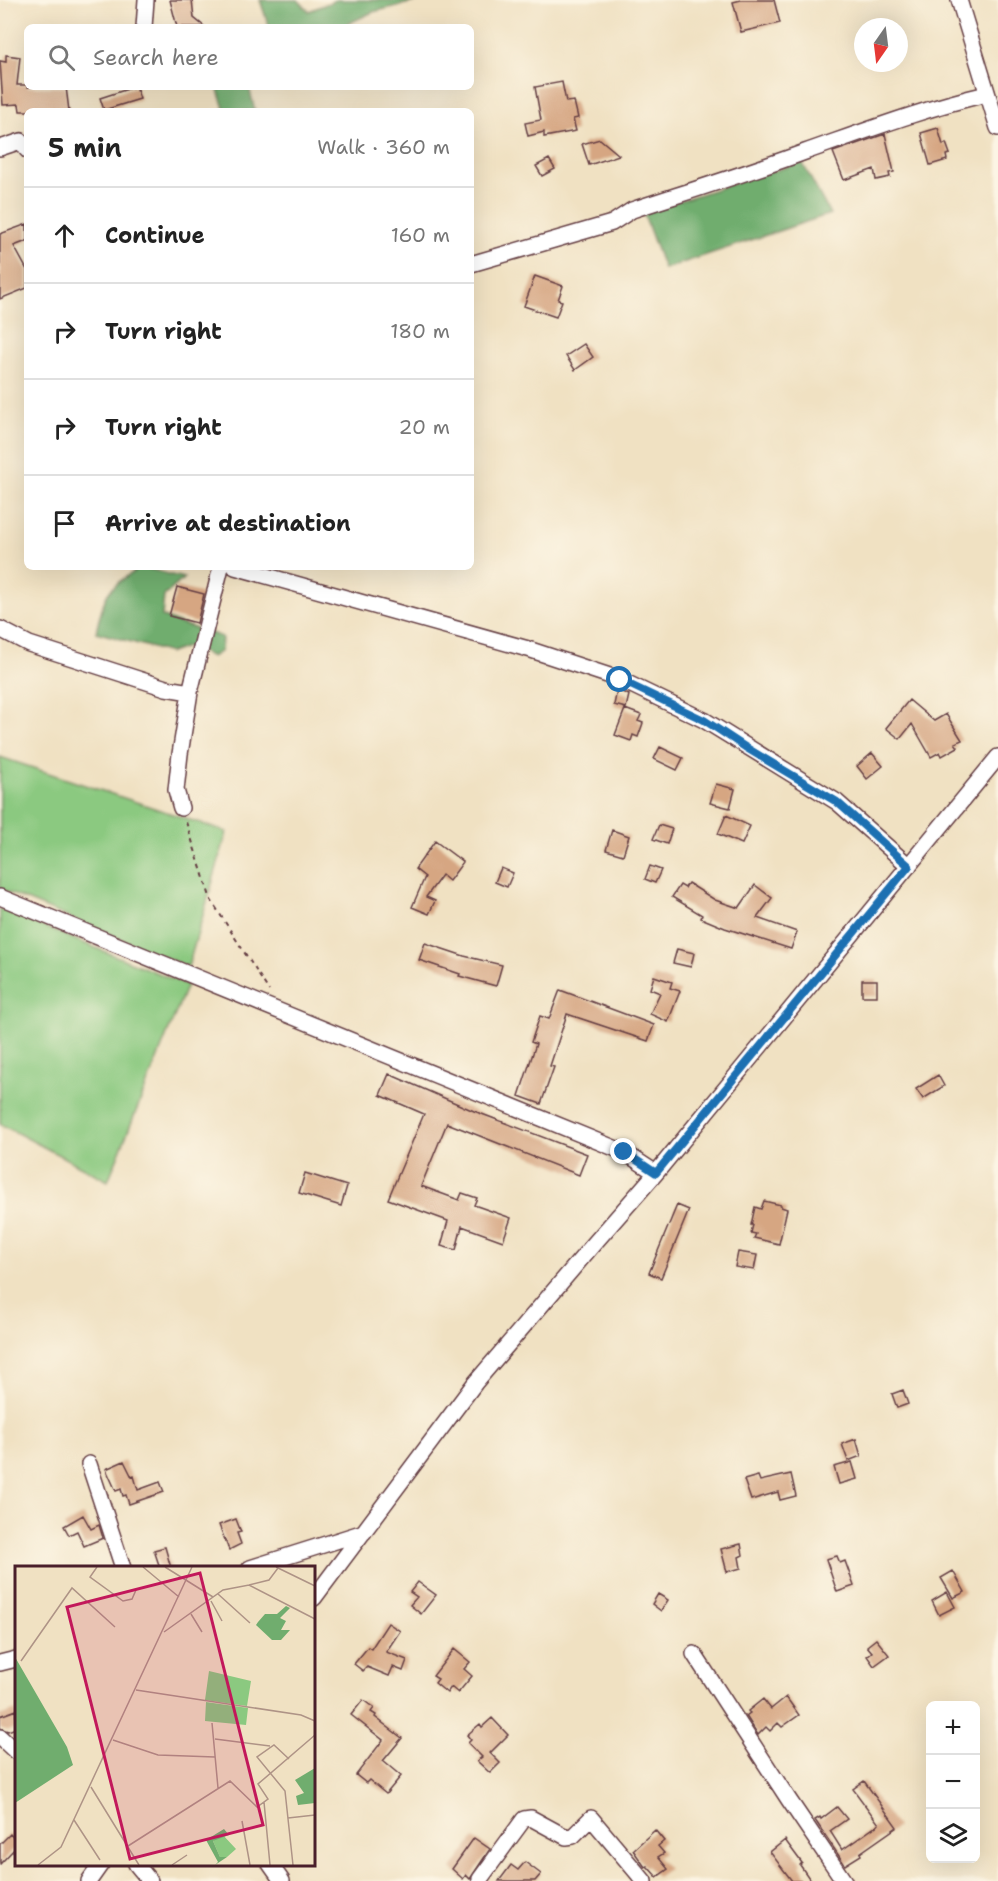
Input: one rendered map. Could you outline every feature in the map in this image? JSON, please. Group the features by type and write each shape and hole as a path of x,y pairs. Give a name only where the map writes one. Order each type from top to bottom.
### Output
{"street":[{"path":"144,24 146,0"},
{"path":"959,0 998,128"},
{"path":"474,263 612,223 632,210 877,126 987,94"},
{"path":"0,148 21,141 24,146"},
{"path":"181,808 176,790 190,692 220,570"},
{"path":"246,570 528,649 620,680 704,720 837,802 909,866"},
{"path":"0,629 29,644 166,688 190,692"},
{"path":"315,1597 475,1383 656,1173 998,757"},
{"path":"0,897 624,1152 656,1173"},
{"path":"89,1464 122,1566"},
{"path":"256,1566 364,1532"},
{"path":"694,1654 844,1881"},
{"path":"0,1663 15,1659"},
{"path":"0,1737 15,1751"},
{"path":"480,1879 524,1820 531,1818 566,1837 573,1836 591,1818 644,1881"},
{"path":"89,1881 100,1866"},
{"path":"138,1866 150,1881"},
{"path":"271,1866 282,1881"}],"path":[{"path":"181,808 211,900 283,1013"}],"green space":[{"path":"260,0 298,0 309,11 336,0 422,0 373,12 347,24 268,24"},
{"path":"218,90 250,90 254,108 224,108"},
{"path":"802,162 830,214 664,269 643,212"},
{"path":"134,570 153,570 184,578 164,596 162,616 222,637 221,651 212,657 189,646 170,653 96,632 106,596 116,584"},
{"path":"0,757 227,832 188,967 0,889"},
{"path":"0,909 187,985 108,1181 0,1124"}],"building":[{"path":"170,0 192,0 194,18 201,24 176,24"},
{"path":"774,0 780,23 741,32 733,2"},
{"path":"6,55 20,57 17,85 24,85 24,90 66,90 69,108 24,108 24,111 20,111 19,104 3,105 0,61 6,62"},
{"path":"562,82 566,102 574,101 578,118 573,119 576,131 544,137 544,132 528,136 525,123 541,120 535,87"},
{"path":"125,90 137,90 140,99 103,108 100,98"},
{"path":"938,128 943,145 946,143 950,154 946,155 947,160 930,165 921,133"},
{"path":"885,134 894,172 889,173 890,177 876,180 874,169 844,180 833,152"},
{"path":"600,139 619,155 589,165 582,144"},
{"path":"549,159 555,169 542,176 536,166"},
{"path":"24,225 24,242 14,246 24,264 24,289 0,299 0,234"},
{"path":"535,276 563,286 558,300 562,301 556,317 524,306"},
{"path":"584,344 593,357 575,370 566,356"},
{"path":"177,587 204,594 197,623 169,616"},
{"path":"617,690 629,695 626,708 614,705"},
{"path":"909,700 934,721 946,714 962,740 955,743 958,747 942,756 940,752 931,757 912,724 900,739 886,728"},
{"path":"625,709 641,715 638,721 643,723 638,737 633,735 631,741 615,735"},
{"path":"660,747 683,758 677,770 654,759"},
{"path":"872,753 883,766 867,779 857,766"},
{"path":"716,784 735,789 730,808 710,803"},
{"path":"726,815 750,826 742,844 718,834"},
{"path":"659,825 672,829 667,844 653,839"},
{"path":"612,830 629,836 623,855 606,850"},
{"path":"435,841 463,862 449,881 442,875 426,897 435,901 429,914 412,907 425,877 415,869"},
{"path":"650,866 661,870 655,883 645,879"},
{"path":"501,868 513,873 507,887 495,882"},
{"path":"688,883 715,900 739,908 755,885 772,898 757,918 797,932 791,949 701,918 702,915 672,897 680,885 685,888"},
{"path":"425,943 502,965 496,986 459,976 460,974 419,960"},
{"path":"677,949 694,953 691,967 673,963"},
{"path":"654,976 672,982 670,988 680,991 668,1022 650,1014 660,993 650,989"},
{"path":"862,980 877,980 877,996 862,996"},
{"path":"560,990 654,1025 648,1041 567,1014 550,1066 554,1067 541,1104 519,1096 536,1044 531,1042 540,1016 549,1019"},
{"path":"389,1074 474,1111 587,1154 579,1175 447,1123 421,1186 459,1200 462,1193 477,1198 474,1205 511,1218 503,1241 462,1226 456,1250 441,1246 448,1221 388,1199 424,1114 380,1095"},
{"path":"938,1075 944,1086 923,1099 916,1089"},
{"path":"305,1173 347,1186 341,1206 299,1193"},
{"path":"764,1201 781,1205 787,1209 779,1244 754,1238 756,1234 751,1233 755,1207 761,1209"},
{"path":"677,1205 689,1210 661,1278 649,1273"},
{"path":"738,1252 757,1255 754,1270 735,1267"},
{"path":"903,1390 908,1404 897,1408 892,1394"},
{"path":"856,1439 861,1456 848,1461 842,1444"},
{"path":"124,1461 132,1477 134,1476 138,1490 160,1482 164,1492 129,1504 121,1489 116,1491 106,1469"},
{"path":"852,1462 857,1479 839,1484 834,1467"},
{"path":"791,1474 796,1496 780,1500 778,1492 751,1500 744,1480 758,1476 760,1481"},
{"path":"83,1515 91,1529 99,1525 103,1538 84,1546 77,1531 69,1535 64,1526"},
{"path":"236,1519 241,1532 237,1533 241,1544 229,1550 219,1525"},
{"path":"741,1544 743,1555 739,1557 741,1568 727,1572 721,1549"},
{"path":"165,1547 170,1566 159,1566 154,1550"},
{"path":"837,1556 840,1563 845,1561 854,1586 837,1592 826,1559"},
{"path":"953,1571 965,1592 953,1598 941,1578"},
{"path":"418,1582 436,1595 421,1614 410,1605 417,1597 410,1592"},
{"path":"947,1592 955,1607 939,1615 932,1601"},
{"path":"658,1594 668,1600 661,1611 652,1604"},
{"path":"388,1623 400,1631 386,1652 407,1660 403,1671 393,1667 389,1676 367,1667 363,1671 354,1664 368,1647 371,1649"},
{"path":"876,1639 889,1655 874,1666 867,1656 872,1652 867,1646"},
{"path":"454,1649 470,1662 464,1669 472,1676 458,1693 451,1687 447,1693 435,1683 438,1679 433,1676"},
{"path":"786,1697 799,1715 782,1727 778,1723 770,1731 766,1727 758,1735 746,1716 750,1713 748,1711 763,1699 771,1709"},
{"path":"363,1700 374,1708 371,1712 376,1715 375,1717 402,1738 383,1761 401,1776 386,1794 369,1780 366,1783 356,1775 383,1740 351,1715"},
{"path":"15,1710 15,1728 8,1731 0,1728 0,1716"},
{"path":"492,1718 508,1735 490,1753 500,1763 490,1773 477,1761 482,1757 468,1743 471,1740 467,1735 480,1724 482,1727"},
{"path":"864,1781 897,1827 845,1865 815,1820 820,1817 821,1819 837,1807 847,1819 830,1831 842,1850 879,1824 853,1789"},
{"path":"655,1830 664,1841 658,1846 664,1853 658,1857 668,1869 657,1877 647,1866 645,1867 633,1850"},
{"path":"10,1834 15,1839 15,1848 0,1864 0,1844"},
{"path":"474,1838 490,1849 470,1879 466,1875 463,1879 452,1869"},
{"path":"785,1840 802,1863 800,1865 811,1881 792,1881 770,1852"},
{"path":"525,1862 541,1874 535,1881 499,1881 511,1865 518,1870"}],"route":[{"path":"620,680 704,720 837,802 909,866 656,1173 624,1152"}]}
